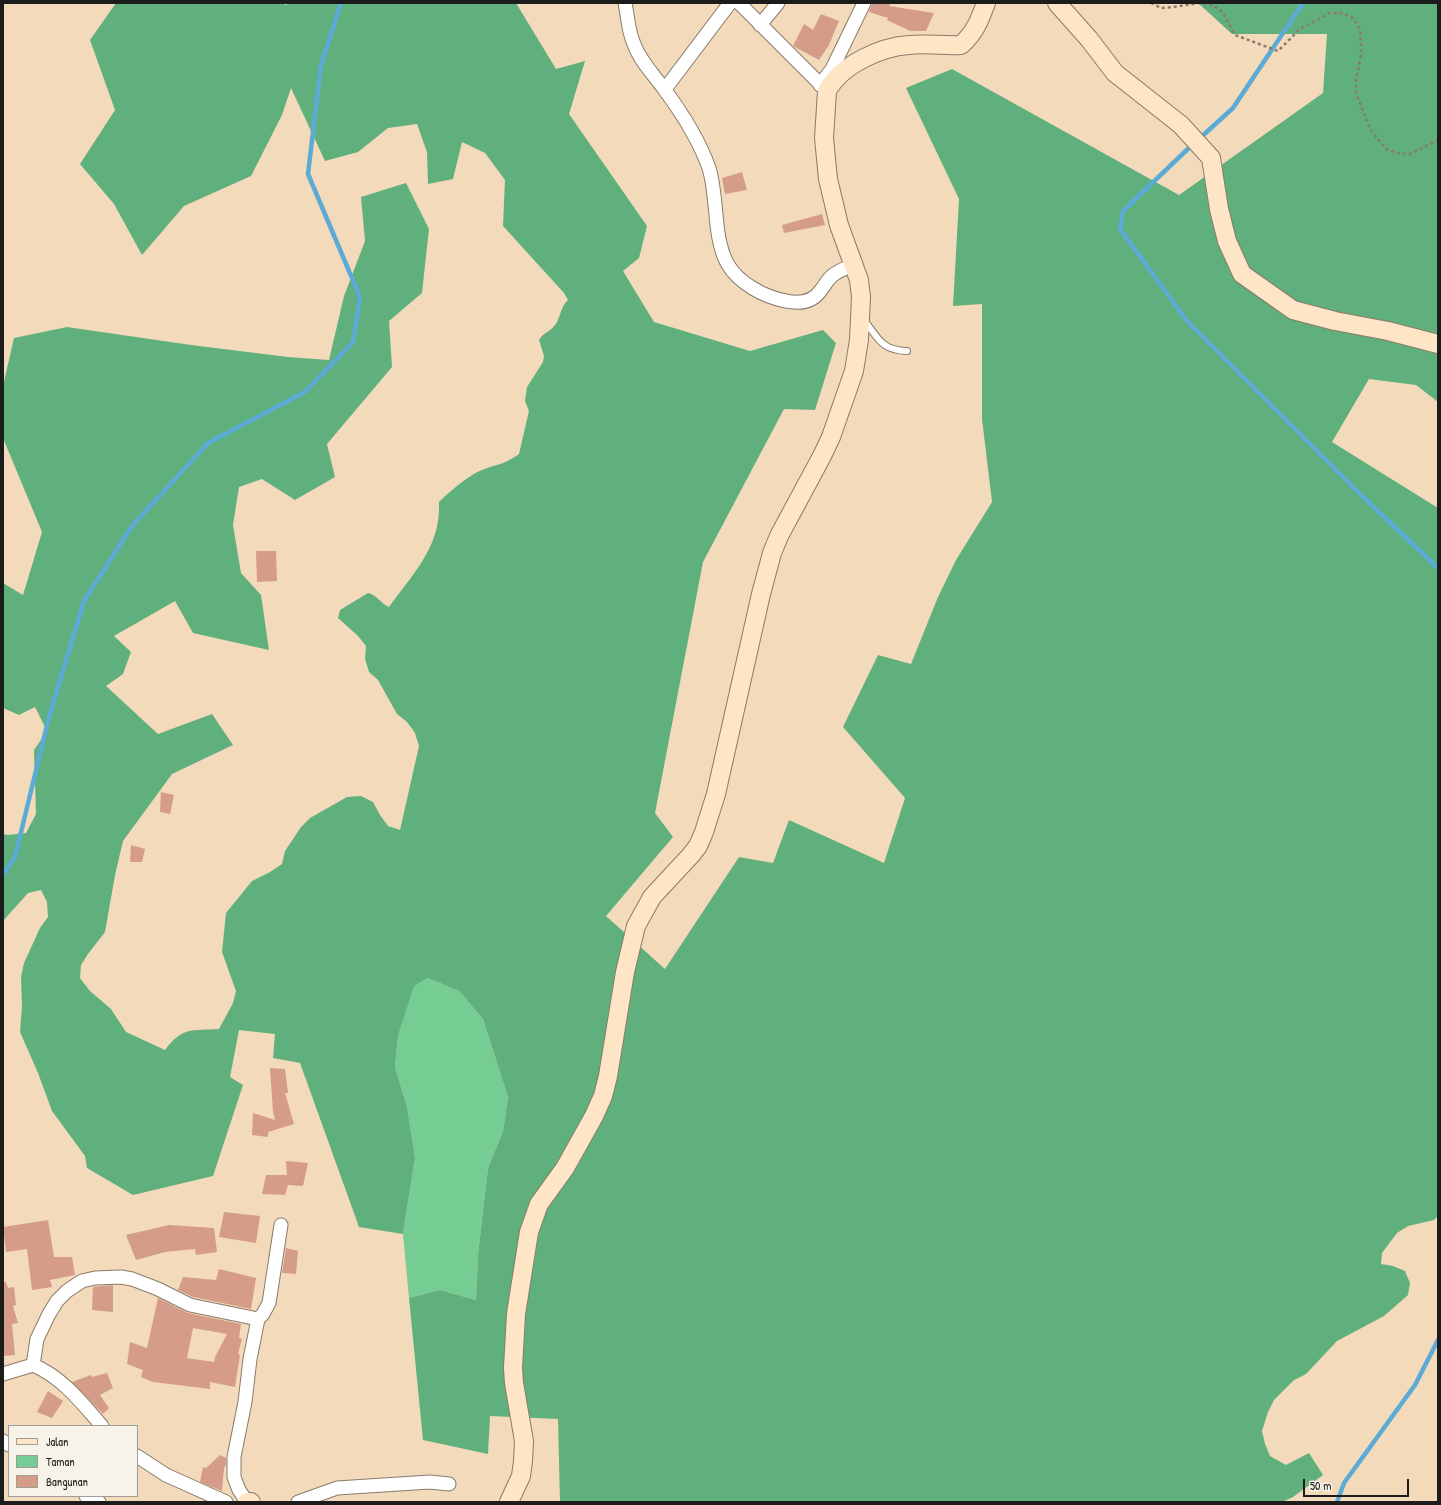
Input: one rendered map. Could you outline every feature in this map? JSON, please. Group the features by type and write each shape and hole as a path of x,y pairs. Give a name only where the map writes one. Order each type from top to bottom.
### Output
{"street":[{"path":"625,3 629,31 634,45 642,60 686,122 704,155 709,170 723,252 727,262 735,274 759,292 773,298 786,301 806,302 814,298 831,276 842,269 854,265"},
{"path":"664,89 730,3"},
{"path":"739,3 824,88"},
{"path":"760,25 778,3"},
{"path":"509,1502 521,1476 524,1461 524,1441 514,1383 514,1368 516,1314 529,1232 540,1204 565,1168 594,1116 603,1096 614,1046 625,972 636,926 652,897 691,855 698,846 704,832 716,794 767,571 779,536 822,456 844,402 857,358 861,296 859,280 839,225 828,179 824,138 824,88 864,3"},
{"path":"824,88 830,86 841,73 854,63 889,48 910,44 962,45 976,30 986,3"},
{"path":"1057,3 1116,72 1181,125 1211,158 1219,209 1227,241 1242,274 1293,310 1335,321 1388,331 1438,344"},
{"path":"251,1502 247,1502 239,1490 234,1477 234,1457 245,1402 250,1359 258,1319 263,1314 269,1303 281,1225"},
{"path":"33,1364 37,1339 49,1314 57,1302 67,1291 82,1281 95,1278 115,1277 132,1279 158,1289 190,1305 258,1319"},
{"path":"3,1374 33,1364 44,1369 69,1388 101,1425"},
{"path":"138,1457 166,1475 226,1502"},
{"path":"298,1502 337,1488 430,1482 449,1484"},
{"path":"88,1497 94,1501 100,1502"}],"lane":[{"path":"860,314 883,344 892,349 907,351"}],"path":[{"path":"1151,3 1161,8 1174,8 1200,4 1213,5 1222,13 1235,35 1278,51 1300,29 1330,13 1342,13 1353,18 1360,29 1361,48 1356,80 1356,92 1370,129 1377,140 1386,149 1398,153 1410,154 1438,140"}],"green space":[{"path":"116,3 279,3 287,5 287,3 516,3 556,69 585,61 569,114 647,226 639,258 623,271 654,322 750,351 823,330 836,343 815,410 784,409 703,562 655,813 673,837 606,916 665,969 739,857 773,863 789,820 884,863 905,798 843,727 878,655 911,664 938,597 956,560 992,502 982,419 982,304 953,306 959,199 906,88 952,69 1179,195 1323,93 1327,34 1232,34 1198,3 1438,3 1438,402 1416,385 1369,379 1332,442 1438,508 1438,1216 1434,1220 1408,1226 1397,1233 1382,1253 1381,1264 1393,1266 1405,1271 1410,1283 1408,1295 1384,1316 1337,1341 1306,1374 1294,1380 1274,1400 1268,1412 1262,1431 1270,1456 1286,1465 1309,1453 1323,1475 1293,1497 1282,1502 560,1502 558,1419 490,1416 488,1454 423,1440 409,1298 440,1290 476,1300 478,1254 488,1168 503,1131 508,1097 483,1019 459,991 428,978 414,986 398,1036 395,1068 407,1106 415,1158 403,1234 359,1227 300,1063 273,1058 275,1034 239,1030 230,1077 243,1085 213,1176 133,1195 87,1168 85,1156 52,1111 38,1073 20,1032 22,1006 21,977 24,963 40,928 48,917 47,902 41,890 28,893 3,921 3,834 8,835 26,833 36,814 34,750 47,731 35,707 19,715 3,708 3,583 23,595 42,532 3,438 3,386 14,338 67,327 191,345 288,357 329,360 344,296 365,241 361,197 406,183 429,229 422,293 389,321 392,367 327,444 335,477 295,500 262,479 239,487 233,525 241,573 261,595 269,650 193,633 175,601 114,636 131,652 123,674 106,686 158,734 212,714 233,745 172,774 123,841 115,875 105,932 81,965 80,978 90,991 111,1009 126,1032 165,1050 171,1042 183,1033 195,1030 219,1029 233,1003 236,991 222,952 226,913 252,881 282,864 285,851 301,827 310,818 347,797 361,796 373,802 388,826 400,830 419,746 415,733 407,722 397,714 378,680 369,672 365,659 366,646 358,636 338,618 340,610 368,593 374,595 389,607 419,567 431,545 438,521 439,502 471,475 505,462 519,454 529,411 525,401 527,387 543,362 544,356 539,340 555,325 563,306 568,300 564,293 503,226 505,180 485,153 462,142 453,179 428,184 427,152 417,124 388,128 358,152 325,161 291,88 282,115 251,176 184,206 142,255 114,204 80,164 115,110 90,40"},
{"path":"428,978 459,991 483,1019 508,1097 503,1131 488,1168 478,1254 476,1300 440,1290 409,1298 403,1234 415,1158 407,1106 395,1068 398,1036 413,986"}],"building":[{"path":"891,3 889,6 934,13 926,31 910,31 887,20 888,18 869,12 872,4"},
{"path":"821,14 839,21 829,45 819,60 793,46 804,24 813,30"},
{"path":"742,172 747,190 725,194 722,178"},
{"path":"822,214 825,225 784,233 782,225"},
{"path":"256,551 276,551 277,581 257,582"},
{"path":"161,792 174,795 170,814 160,812"},
{"path":"131,845 145,849 142,862 130,862"},
{"path":"270,1068 285,1069 288,1093 285,1093 294,1124 268,1132 268,1137 252,1135 253,1113 275,1120 273,1112"},
{"path":"286,1161 308,1163 303,1186 288,1185 285,1195 262,1194 266,1175 287,1175"},
{"path":"224,1212 260,1216 256,1243 219,1237"},
{"path":"48,1220 54,1257 72,1257 75,1275 50,1280 52,1287 32,1290 27,1249 6,1252 3,1227"},
{"path":"169,1225 214,1228 217,1252 196,1255 195,1249 165,1252 136,1260 126,1235"},
{"path":"286,1248 298,1251 296,1274 282,1273"},
{"path":"219,1269 256,1278 251,1309 193,1297 178,1290 183,1277 216,1280"},
{"path":"3,1282 6,1282 8,1288 14,1287 16,1305 13,1306 18,1323 12,1324 15,1355 3,1356"},
{"path":"113,1285 113,1312 92,1310 93,1287"},
{"path":"158,1298 188,1313 241,1324 239,1338 242,1339 238,1354 240,1355 235,1387 210,1382 210,1389 153,1382 141,1377 143,1370 127,1364 130,1342 147,1348","holes":["193,1328 227,1334 214,1362 187,1358"]},
{"path":"107,1373 113,1388 100,1395 109,1408 103,1414 72,1382 91,1375 92,1377"},
{"path":"48,1391 63,1401 52,1418 37,1412"},
{"path":"220,1455 226,1458 222,1491 200,1482 203,1467 206,1468"}],"waterway":[{"path":"3,875 15,857 49,717 84,601 132,526 208,443 305,392 353,342 360,297 308,174 321,65 341,3"},
{"path":"1199,139 1233,108 1303,3"},
{"path":"1193,144 1123,211 1120,229 1187,321 1363,497 1438,568"},
{"path":"1337,1502 1344,1483 1415,1385 1438,1340"}]}
